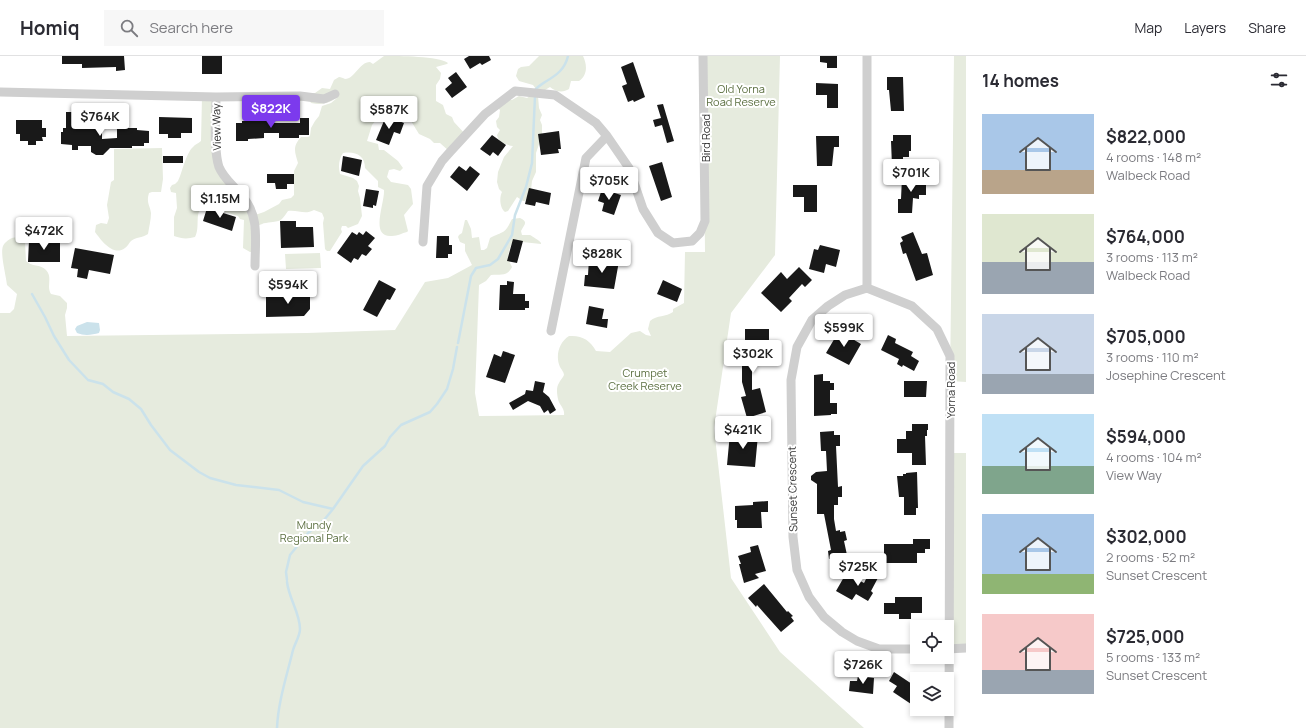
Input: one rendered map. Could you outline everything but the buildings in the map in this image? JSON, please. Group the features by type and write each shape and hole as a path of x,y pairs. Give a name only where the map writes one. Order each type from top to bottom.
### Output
{"street":[{"name":"Bird Road","path":"607,136 630,168 643,209 658,234 673,243 692,241 700,233 705,221 703,56"},
{"path":"867,56 867,288"},
{"path":"423,242 426,186 442,161 485,114 515,91 555,95 596,123 607,136 586,158 551,331"},
{"path":"0,92 216,97 300,96 324,99 335,94"},
{"name":"View Way","path":"216,97 216,151 219,166 227,180 243,196 254,214 255,266"},
{"name":"Sunset Crescent","path":"867,288 845,295 828,306 812,320 797,347 791,380 793,537 797,570 808,597 824,617 842,632 857,641 878,648 910,649"},
{"name":"Yorna Road","path":"867,288 912,306 937,329 950,356 948,620"},
{"path":"954,649 966,648"},
{"name":"Yorna Road","path":"948,664 949,728"}],"green space":[{"path":"384,56 418,57 443,61 448,63 436,67 441,73 440,79 436,85 436,101 443,105 446,114 452,117 454,122 466,135 450,152 440,143 434,143 430,139 419,134 411,121 408,120 400,111 399,113 383,112 372,125 367,141 378,144 379,150 384,150 398,161 403,168 400,171 394,169 389,170 387,177 391,182 408,185 411,189 413,204 404,215 408,231 392,236 385,235 381,231 380,219 384,190 378,187 378,181 365,168 365,164 361,157 355,153 343,153 339,163 340,174 353,178 357,181 359,186 358,191 362,216 358,224 348,228 346,226 342,226 342,232 330,251 327,251 325,249 324,218 322,213 314,210 305,212 288,211 279,221 264,223 257,226 255,215 264,212 279,204 282,200 291,198 294,195 294,171 298,163 295,153 296,144 301,137 310,136 311,128 319,116 322,106 331,103 337,98 330,102 321,104 311,103 310,101 312,93 315,93 322,88 330,89 334,80 339,77 345,79 348,78 366,63 370,62 373,64"},
{"path":"539,56 583,56 586,66 584,76 579,81 571,81 569,89 564,91 557,91 550,87 545,90 536,89 533,85 519,81 516,76 518,69 529,66"},
{"name":"Mundy Regional Park","path":"703,56 780,56 775,255 731,313 714,428 731,578 780,652 864,728 0,728 0,313 10,313 14,309 17,294 7,285 2,254 3,246 6,242 10,239 18,238 25,242 26,261 44,268 48,273 51,294 60,296 67,303 65,315 67,336 307,333 395,330 425,282 448,278 472,265 465,251 465,244 460,242 458,237 462,233 465,220 467,220 471,229 472,238 479,237 481,250 484,250 487,248 490,238 505,230 512,219 520,218 525,222 521,231 522,235 530,235 541,244 513,241 508,259 512,267 510,270 506,274 491,275 486,281 479,285 475,393 479,416 564,415 564,410 557,395 558,385 564,375 558,358 560,346 563,342 569,336 578,336 588,341 596,351 610,352 631,333 640,331 651,336 648,329 650,321 670,314 673,312 673,309 684,303 685,252 705,252"},
{"path":"954,56 966,56 966,382 950,381"},
{"path":"519,96 527,98 530,96 538,96 539,108 542,115 540,120 542,125 542,135 536,153 536,172 532,181 531,190 525,201 517,197 508,211 505,212 500,203 502,192 499,189 497,182 498,172 504,157 513,146 505,144 499,140 497,135 500,130 497,127 496,121 499,117 500,110 498,108 505,100 512,100"},
{"path":"202,97 215,98 218,167 248,205 254,252 250,252 243,248 244,220 240,219 238,216 205,206 199,211 197,233 195,237 180,238 174,236 174,217 177,208 176,193 171,192 170,188 178,181 186,158 191,150 201,141"},
{"path":"162,148 163,179 161,192 152,192 149,193 148,196 151,213 148,234 131,241 121,250 112,249 104,243 95,232 96,225 101,223 107,224 109,218 107,205 111,182 114,180 114,149"},
{"path":"320,253 321,268 286,269 285,254"},
{"path":"950,453 966,453 966,648 954,649 954,620 950,620"}],"water":[{"path":"87,322 99,323 99,333 82,335 77,333 75,329 77,326"}],"waterway":[{"path":"535,90 560,71 565,65 568,56"},
{"path":"458,343 471,276 476,268 490,265 498,259 512,235 515,215 526,187 532,163 535,96"},
{"path":"32,294 54,336 69,360 88,380 103,384 113,392 129,399 141,409 170,450 199,472 210,478 236,485 279,490 303,502 333,509"},
{"path":"287,580 286,572 290,555 308,533 324,520 363,466 385,446 390,437 401,425 430,412 437,404 447,389 453,369 457,347"},
{"path":"277,728 283,689 293,650 300,632 300,623 287,582"}],"park label":[{"name":"Old Yorna Road Reserve","path":"741,94"},
{"name":"Crumpet Creek Reserve","path":"645,378"}]}
